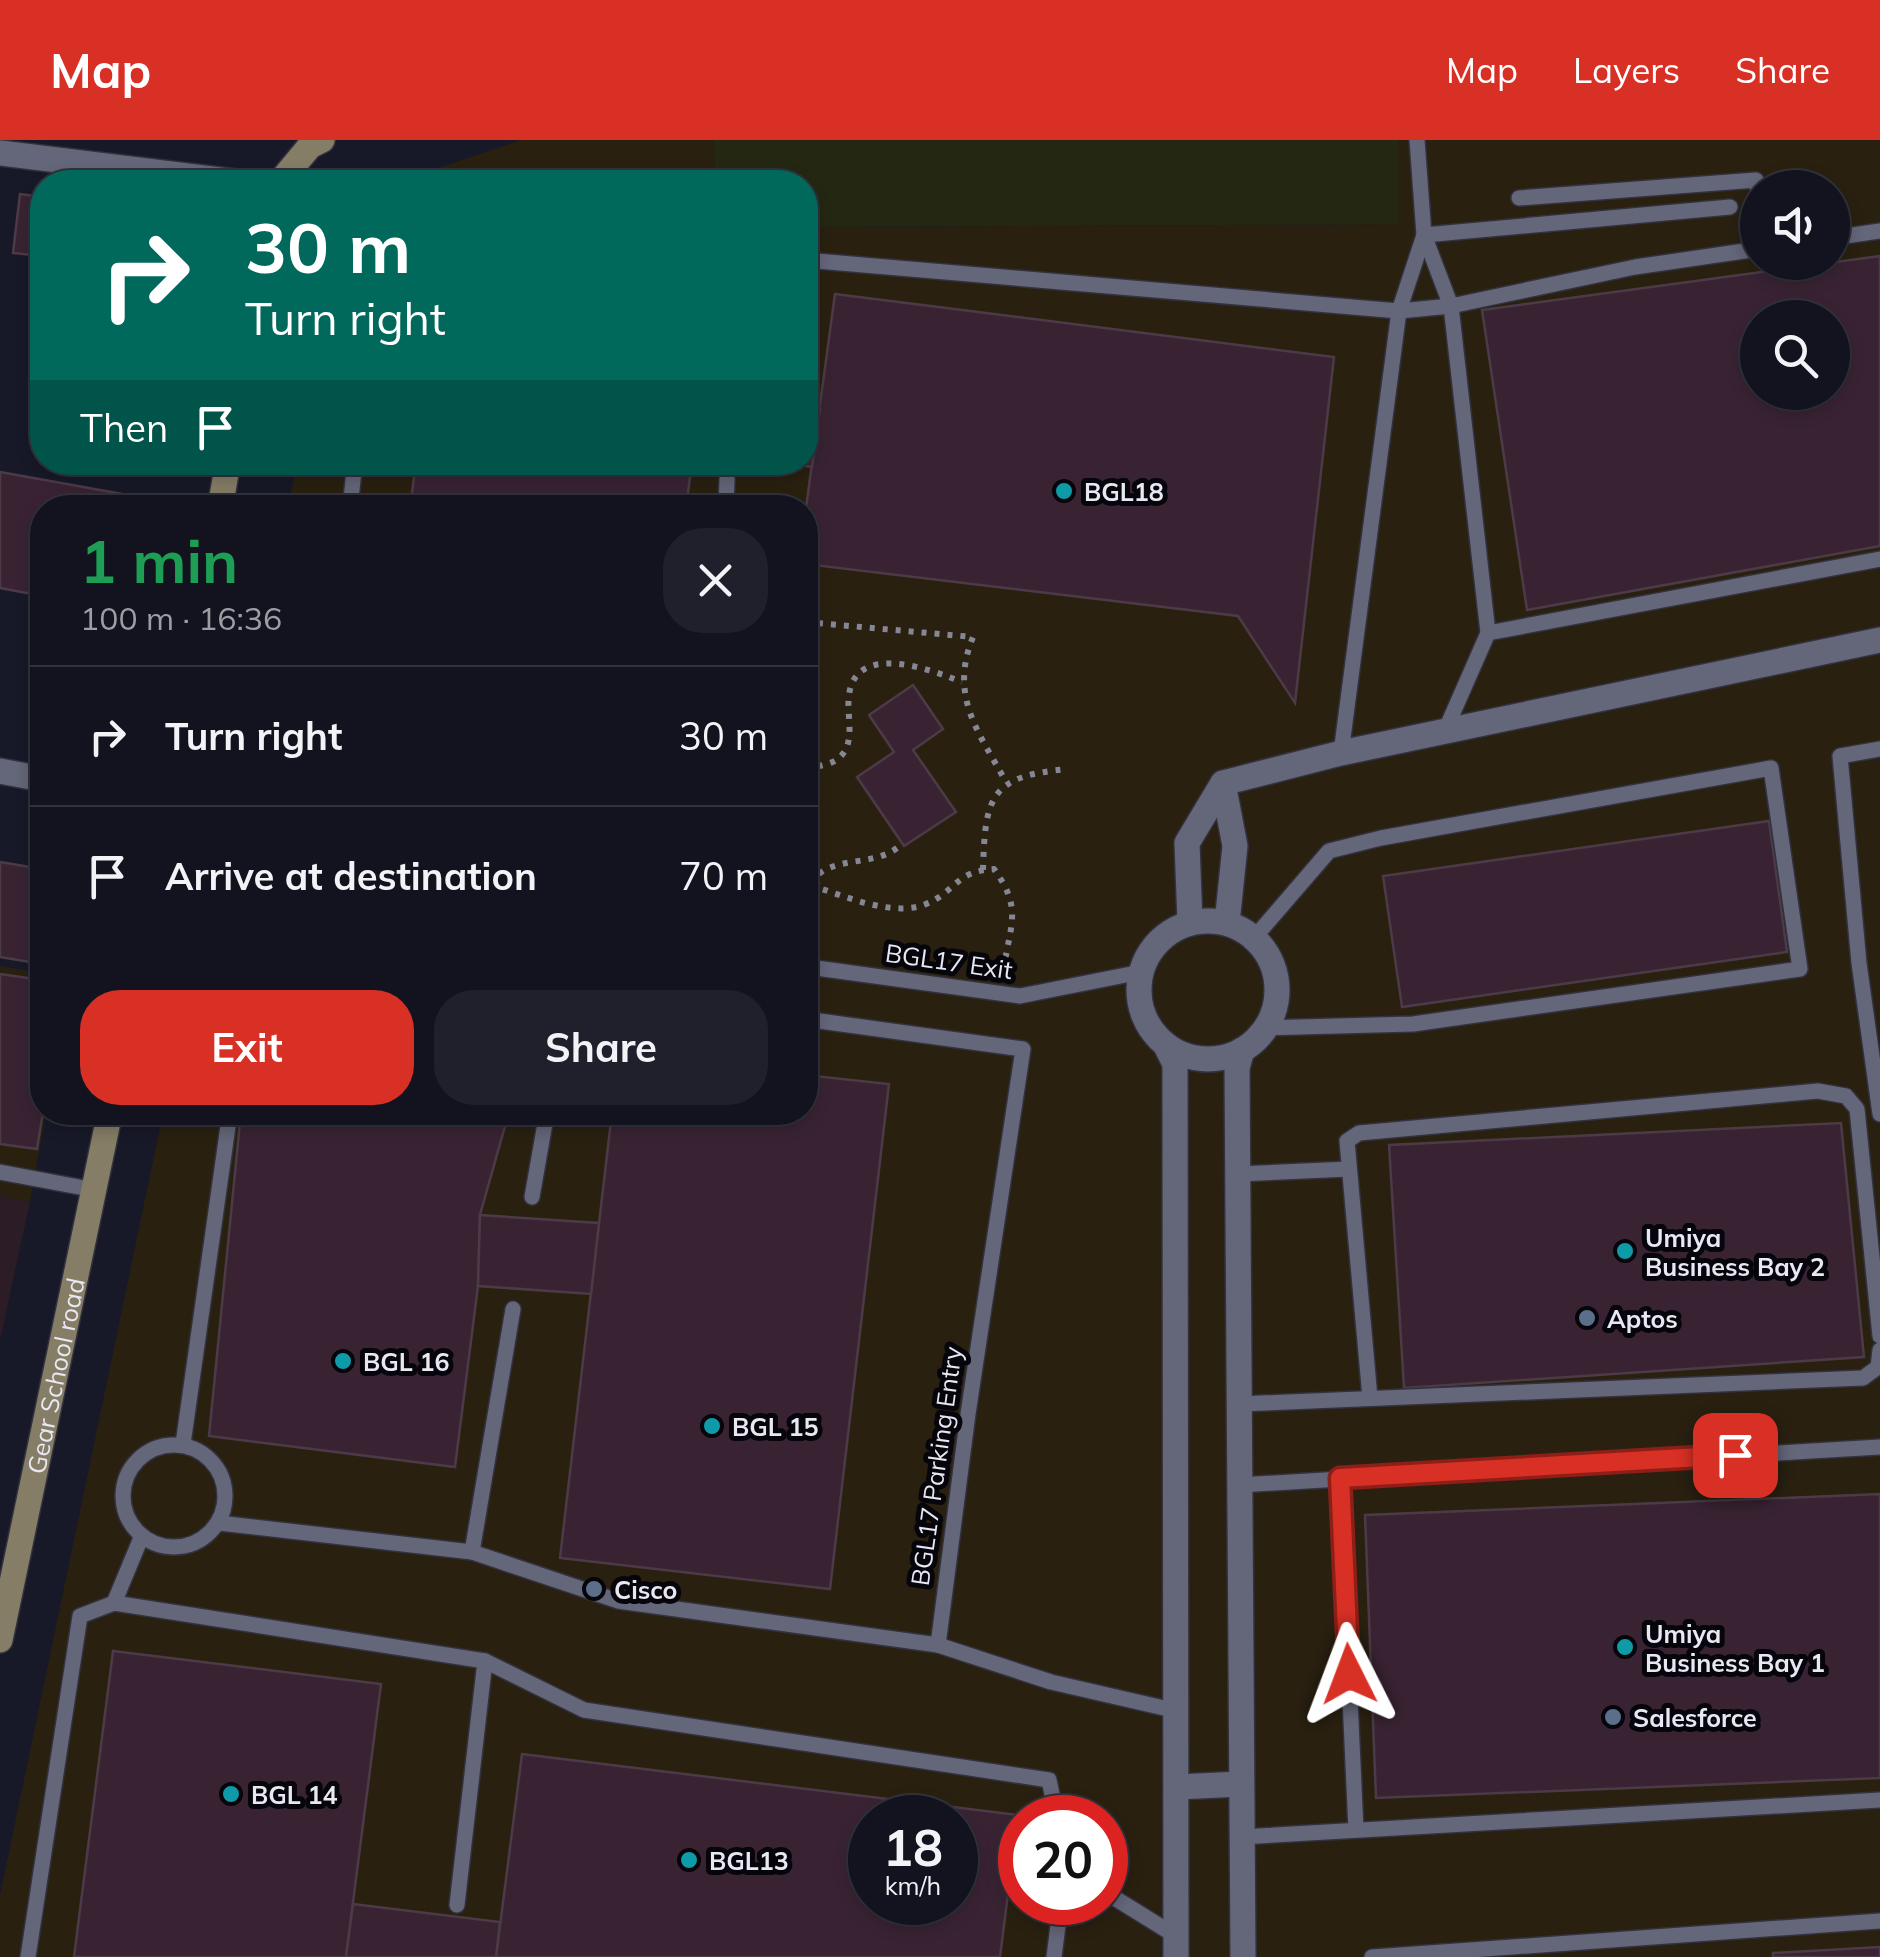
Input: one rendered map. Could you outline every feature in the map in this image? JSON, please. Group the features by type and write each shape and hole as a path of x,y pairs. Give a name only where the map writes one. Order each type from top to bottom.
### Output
{"main road":[{"path":"290,170 310,146 322,140"},
{"name":"Gear School road","path":"0,1640 108,1125"}],"street":[{"path":"0,154 135,170"},
{"path":"1190,923 1186,843 1223,783 1340,753 1880,640"},
{"path":"0,771 30,776"},
{"path":"1223,783 1235,846 1227,923"},
{"path":"1176,1946 1176,1064 1142,1010 1141,972 1158,941 1190,923 1227,923 1254,938 1276,977 1275,1005 1265,1028 1242,1050 1236,1068 1243,1957"},
{"path":"1165,1044 1182,1054 1210,1058 1242,1050"},
{"path":"1177,1787 1241,1784"}],"lane":[{"path":"1417,140 1424,235 1450,306 1488,633 1445,731"},
{"path":"1519,198 1740,181"},
{"path":"1424,235 1730,207"},
{"path":"1850,235 1880,231"},
{"path":"1340,753 1399,311 1424,235"},
{"path":"818,261 1399,311 1450,306 1634,267 1740,252"},
{"path":"726,495 727,479"},
{"path":"1488,633 1880,559"},
{"path":"1880,749 1840,756 1859,963 1880,1114"},
{"path":"1254,938 1329,851 1380,838 1772,768 1800,969 1413,1024 1265,1028"},
{"name":"BGL17 Exit","path":"818,968 1020,996 1141,972"},
{"name":"BGL17 Parking Entry","path":"818,1021 1023,1049 938,1645"},
{"path":"1370,1398 1347,1141 1360,1132 1818,1091 1846,1096 1857,1109 1880,1336"},
{"path":"183,1444 228,1125"},
{"path":"532,1198 544,1125"},
{"path":"1237,1174 1350,1169"},
{"path":"0,1172 95,1190"},
{"path":"472,1552 513,1309"},
{"path":"1239,1404 1863,1378 1878,1367 1880,1350"},
{"path":"183,1444 199,1450 222,1475 225,1507 220,1524 192,1544 176,1548 142,1538 124,1508 123,1491 127,1474 137,1460 151,1450 183,1444"},
{"path":"1239,1485 1880,1447"},
{"path":"1340,1478 1356,1830"},
{"path":"220,1524 472,1552 618,1601 938,1645 1051,1682 1177,1711"},
{"path":"114,1603 142,1538"},
{"path":"28,1957 80,1616 114,1603 485,1661 584,1710 1049,1780 1052,1795"},
{"path":"457,1905 485,1661"},
{"path":"1242,1837 1880,1800"},
{"path":"1128,1909 1176,1946"},
{"path":"1372,1957 1880,1921"},
{"path":"1054,1957 1058,1925"}],"path":[{"path":"818,623 973,637 964,660 962,682 968,711 1006,782"},
{"path":"818,765 844,754 850,738 849,691 860,672 872,664 919,665 962,682"},
{"path":"983,870 984,834 991,803 1006,782 1030,772 1068,769"},
{"path":"818,875 827,867 886,856 897,848"},
{"path":"818,886 900,908 927,904 973,870 994,869 1012,894 1000,993"}],"shaded area":[{"path":"521,140 713,140 715,170 432,170"},
{"path":"1398,140 1880,140 1880,1957 0,1957 0,1895 160,1125 818,1125 818,495 290,495 295,475 818,475 818,227 1398,224"},
{"path":"0,966 30,971 30,1125 44,1125 30,1202 0,1196"},
{"path":"0,1196 30,1202 0,1340"}],"green space":[{"path":"713,140 1398,140 1399,224 818,227 818,170 715,170"}],"building":[{"path":"20,194 30,195 30,255 13,253"},
{"path":"1880,256 1880,546 1527,610 1482,310 1740,275 1740,280 1850,280 1850,260"},
{"name":"BGL18","path":"835,294 1334,357 1295,703 1238,616 818,566 818,495 808,495 810,475 818,475 818,419"},
{"path":"0,472 128,495 30,495 30,594 0,588"},
{"path":"414,475 690,475 688,495 412,495"},
{"path":"913,685 943,729 913,750 956,812 904,846 857,777 894,752 869,715"},
{"path":"1769,821 1787,952 1402,1007 1383,876"},
{"path":"0,862 30,867 30,962 0,957"},
{"path":"0,974 30,978 30,1125 41,1125 37,1149 0,1144"},
{"name":"BGL 15","path":"818,1076 889,1084 830,1589 560,1558 610,1125 818,1125"},
{"name":"Umiya Business Bay 2","path":"1841,1123 1864,1357 1404,1388 1389,1145"},
{"name":"BGL 16","path":"240,1125 505,1125 480,1215 478,1286 455,1467 209,1436"},
{"path":"480,1215 599,1223 591,1294 478,1286"},
{"name":"Umiya Business Bay 1","path":"1880,1494 1880,1778 1376,1798 1365,1515"},
{"name":"BGL 14","path":"113,1651 381,1684 346,1957 74,1957"},
{"name":"BGL13","path":"522,1754 855,1795 848,1795 848,1925 978,1925 978,1810 998,1813 998,1925 1004,1925 1000,1957 496,1957"},
{"path":"353,1904 500,1922 496,1957 346,1957"},
{"path":"1880,1947 1880,1957 1773,1957 1773,1953"}],"place":[{"name":"BGL18","path":"1064,491"},
{"name":"Umiya Business Bay 2","path":"1625,1251"},
{"name":"Aptos","path":"1587,1318"},
{"name":"BGL 16","path":"343,1361"},
{"name":"BGL 15","path":"712,1426"},
{"name":"Cisco","path":"594,1589"},
{"name":"Umiya Business Bay 1","path":"1625,1647"},
{"name":"Salesforce","path":"1613,1717"},
{"name":"BGL 14","path":"231,1794"},
{"name":"BGL13","path":"689,1860"}],"route":[{"path":"1349,1674 1340,1478 1735,1455"}]}
